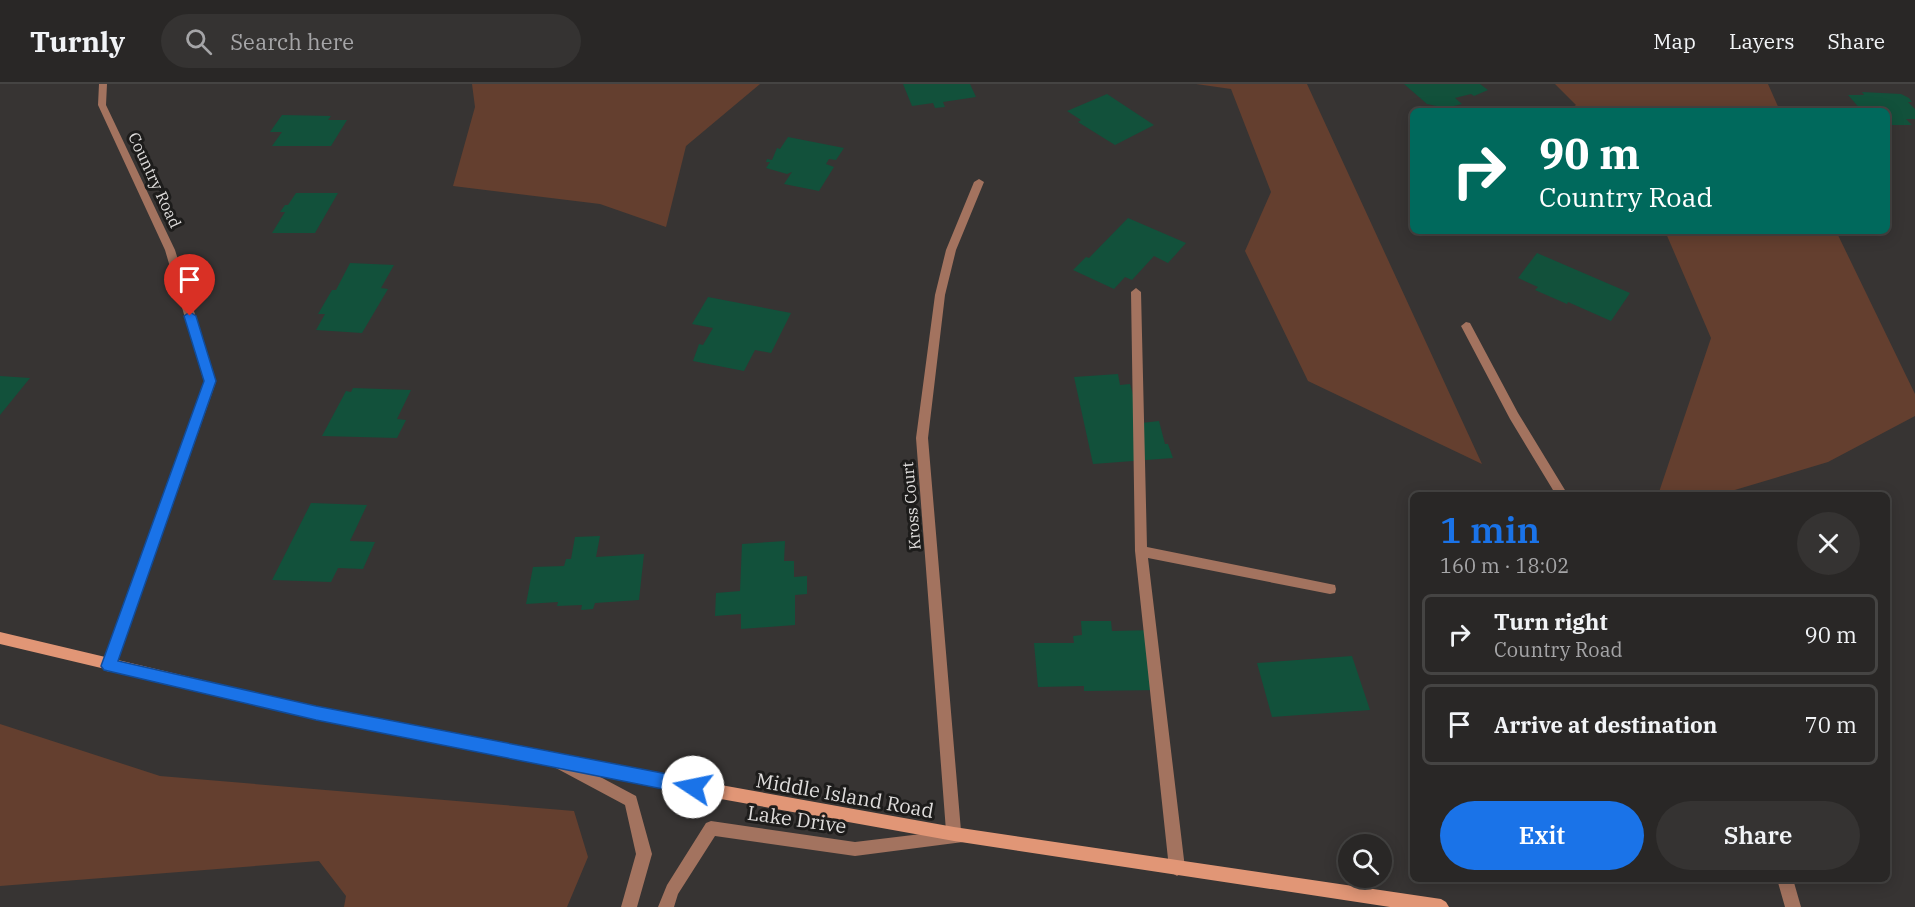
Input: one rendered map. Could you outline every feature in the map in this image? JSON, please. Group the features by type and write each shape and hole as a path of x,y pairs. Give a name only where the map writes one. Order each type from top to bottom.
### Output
{"street":[{"name":"Country Road","path":"103,84 102,105 170,250 210,381 109,666"},
{"name":"Kross Court","path":"961,835 922,438 940,296 951,250 979,182"},
{"path":"1136,292 1141,551 1177,868"},
{"path":"1466,326 1514,416 1560,492"},
{"path":"1141,551 1330,589"},
{"name":"Middle Island Road","path":"0,638 109,666 316,713 555,760 961,835 1441,907"},
{"path":"555,760 631,801 644,854 629,907"},
{"name":"Lake Drive","path":"666,907 672,890 711,828 855,849 961,835"},
{"path":"1786,882 1793,907"}],"shaded area":[{"path":"472,84 760,84 686,146 666,227 600,204 453,186 475,107"},
{"path":"1196,84 1307,84 1482,464 1308,381 1245,251 1271,192 1231,89"},
{"path":"1555,84 1768,84 1779,108 1572,108 1576,105"},
{"path":"1666,234 1837,234 1915,394 1915,416 1828,462 1728,492 1659,492 1711,338"},
{"path":"0,724 160,776 574,811 588,857 567,907 344,907 346,896 319,861 0,886"}],"building":[{"path":"903,84 970,84 976,97 943,102 945,107 935,108 933,103 912,106"},
{"path":"1404,84 1480,84 1488,90 1474,96 1471,94 1455,98 1462,104 1446,108 1427,104"},
{"path":"1862,92 1901,94 1909,98 1912,102 1908,102 1915,109 1915,119 1906,119 1912,125 1890,125 1890,108 1859,108 1848,95 1864,95"},
{"path":"1107,94 1154,125 1115,145 1078,122 1081,120 1067,111"},
{"path":"282,115 331,116 328,120 347,120 331,146 272,146 282,132 270,132"},
{"path":"788,137 844,148 836,160 829,159 826,164 834,167 819,191 784,184 792,172 787,174 766,168 770,162 766,162 767,159 772,160 777,148 780,149"},
{"path":"296,193 338,193 315,233 272,233 285,212 280,212"},
{"path":"1128,218 1186,243 1168,263 1154,256 1132,280 1125,277 1114,289 1073,270 1086,257 1089,258"},
{"path":"1537,253 1630,293 1611,321 1568,302 1567,304 1535,290 1538,287 1518,278"},
{"path":"350,263 394,265 381,288 388,289 362,333 316,330 325,314 318,314 332,290 336,290"},
{"path":"708,297 791,313 771,353 755,350 744,371 693,361 699,344 703,345 713,328 692,324"},
{"path":"1118,374 1120,385 1130,384 1141,423 1159,421 1165,444 1168,444 1173,458 1093,464 1074,377"},
{"path":"0,376 30,378 0,415"},
{"path":"353,388 411,390 397,419 406,420 397,438 322,436 346,391 351,392"},
{"path":"311,503 367,505 350,541 375,542 363,569 338,568 331,582 272,580"},
{"path":"600,536 596,557 644,554 639,600 595,603 593,609 581,610 582,605 557,606 558,602 526,604 533,567 564,566 566,559 571,559 575,537"},
{"path":"785,541 784,561 794,561 794,577 807,576 807,594 795,595 795,625 741,629 741,614 715,616 716,593 740,591 742,544"},
{"path":"1081,621 1111,621 1112,631 1155,630 1163,690 1084,691 1084,686 1038,687 1034,643 1074,643 1073,636 1082,635"},
{"path":"1352,656 1370,710 1272,717 1257,663"}],"route":[{"path":"190,316 210,381 109,666 316,713 693,787"}]}
